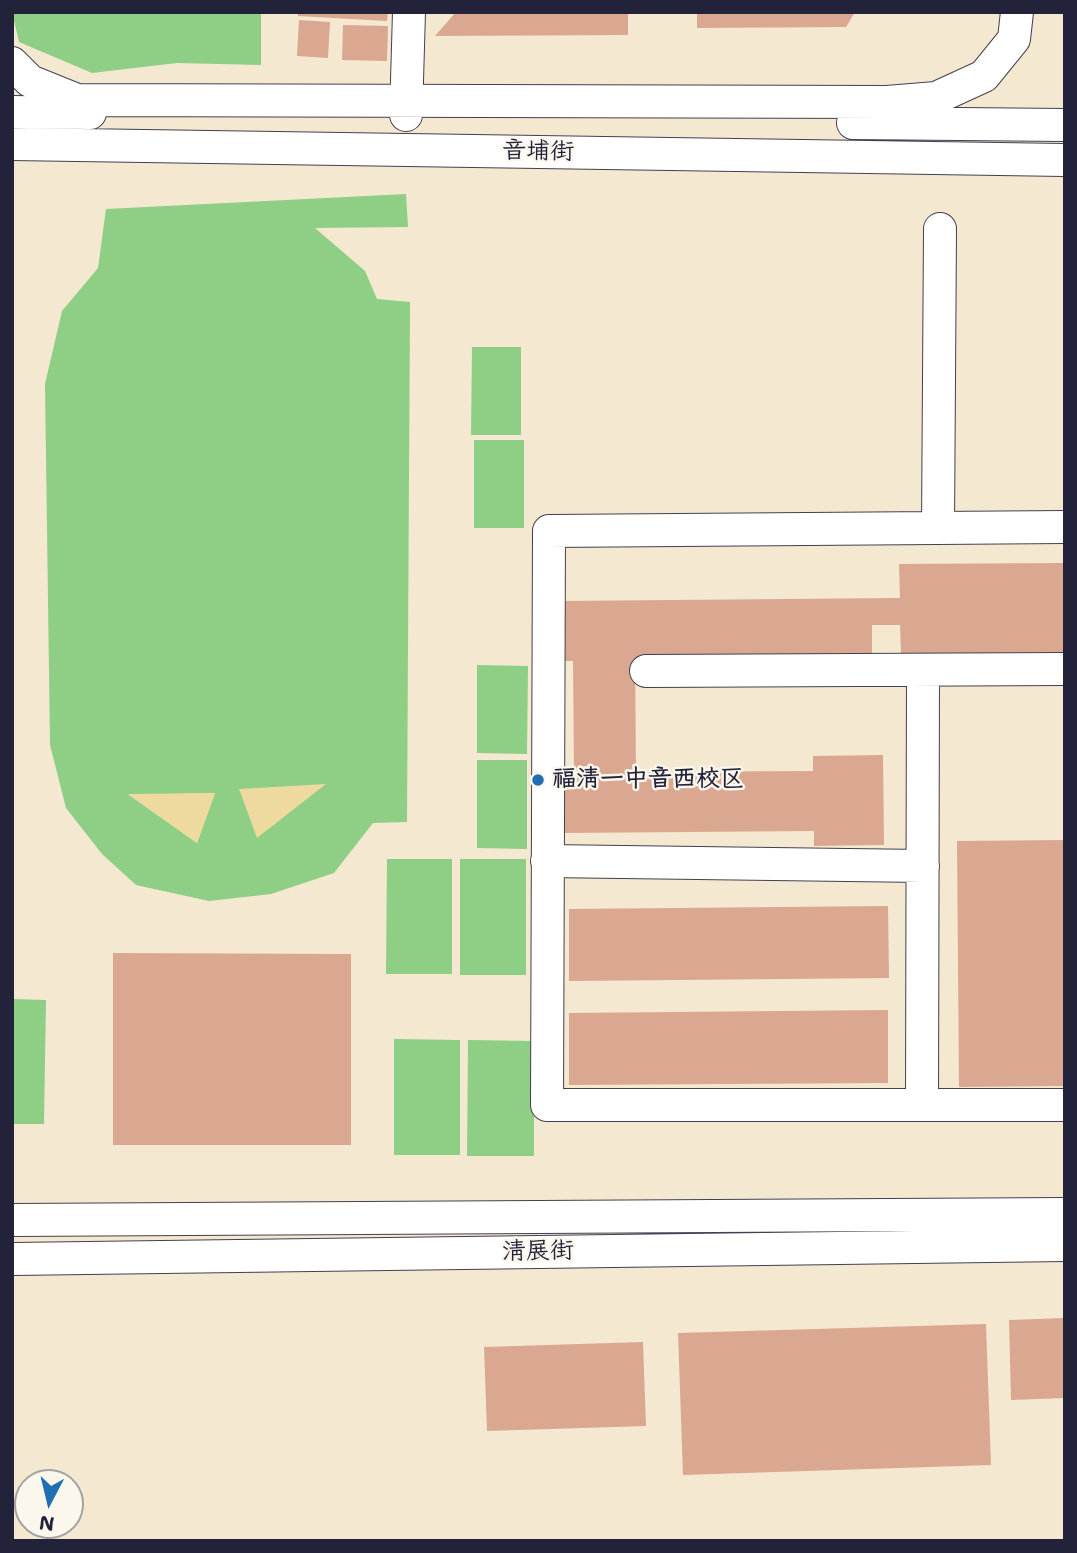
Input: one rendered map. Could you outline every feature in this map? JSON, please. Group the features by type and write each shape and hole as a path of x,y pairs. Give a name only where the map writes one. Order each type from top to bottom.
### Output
{"street":[{"path":"406,108 409,12"},
{"path":"12,63 30,81 78,100 406,108 887,102 936,98 984,76 1014,39 1017,12"},
{"path":"919,124 971,99 1008,76 1029,43 1037,12"},
{"name":"音埔街","path":"12,112 406,108 919,124 1065,125"},
{"name":"音埔街","path":"12,144 1065,160"},
{"path":"938,528 940,229"},
{"path":"1065,527 548,531 547,861 547,1105 1065,1105"},
{"path":"646,671 1065,669"},
{"path":"922,1105 923,670"},
{"path":"547,861 923,866"},
{"name":"清展街","path":"12,1220 1065,1214"},
{"name":"清展街","path":"12,1259 1065,1245"}],"green space":[{"path":"12,12 261,12 261,65 177,63 92,73 19,42"},
{"path":"406,194 408,227 315,228 365,271 377,299 410,302 407,822 373,823 334,873 271,894 209,901 136,885 102,854 66,808 50,745 45,384 62,311 98,268 106,209","holes":["215,793 197,843 129,795"]},
{"path":"472,347 521,347 521,435 471,435"},
{"path":"474,440 524,440 524,528 474,528"},
{"path":"477,665 528,666 527,754 477,753"},
{"path":"477,760 527,760 527,849 477,848"},
{"path":"387,859 452,859 452,974 386,974"},
{"path":"460,859 526,859 526,975 460,975"},
{"path":"12,999 46,1000 44,1124 12,1124"},
{"path":"394,1039 460,1040 460,1155 394,1155"},
{"path":"468,1040 534,1041 534,1156 467,1156"}],"sand":[{"path":"326,784 257,838 239,789"},
{"path":"215,793 197,843 128,794"}],"building":[{"path":"298,12 388,12 387,21 298,16"},
{"path":"456,12 628,12 628,35 435,36"},
{"path":"697,12 855,12 846,27 697,28"},
{"path":"299,20 330,22 328,58 297,56"},
{"path":"343,25 388,26 387,61 342,60"},
{"path":"1065,563 1065,652 901,654 900,625 872,625 872,658 635,660 636,772 813,771 813,756 883,755 884,845 814,846 814,831 560,833 559,773 574,773 573,661 562,661 561,601 900,598 899,564"},
{"path":"1065,840 1065,1086 959,1087 957,841"},
{"path":"888,906 889,978 569,981 569,909"},
{"path":"113,953 351,954 351,1145 113,1145"},
{"path":"888,1010 888,1083 569,1085 569,1013"},
{"path":"1065,1318 1065,1398 1011,1400 1009,1320"},
{"path":"986,1324 991,1465 683,1475 678,1333"},
{"path":"643,1342 646,1426 487,1431 484,1347"}],"place":[{"name":"福清一中音西校区","path":"538,780"}]}
